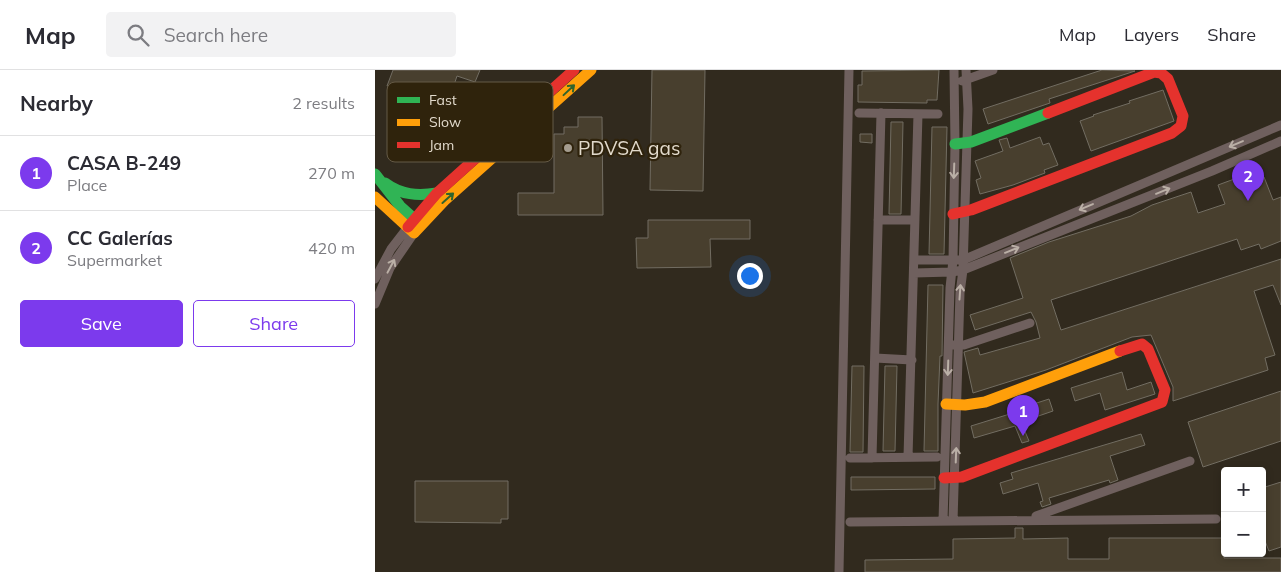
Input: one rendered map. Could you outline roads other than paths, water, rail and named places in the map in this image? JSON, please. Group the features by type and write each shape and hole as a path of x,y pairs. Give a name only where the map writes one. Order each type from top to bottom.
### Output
{"street":[{"path":"553,89 574,70"},
{"path":"553,104 591,70"},
{"path":"839,572 849,70"},
{"path":"954,70 955,110 961,144"},
{"path":"943,521 949,478 952,404 963,270 958,260 958,213 961,144 968,109 965,70"},
{"path":"955,82 967,80 993,70"},
{"path":"958,213 1172,133 1181,126 1183,116 1168,79 1161,73 1154,72 961,144"},
{"path":"955,110 968,109"},
{"path":"859,113 938,114"},
{"path":"872,458 881,113"},
{"path":"908,457 918,114"},
{"path":"915,260 958,260 1281,125"},
{"path":"914,272 952,272 963,270 1212,171 1281,140"},
{"path":"375,304 390,268 414,226 437,193 472,162"},
{"path":"375,279 391,249 414,226 488,162"},
{"path":"375,174 391,188 405,193 423,196 437,193"},
{"path":"375,174 414,226"},
{"path":"375,197 414,226"},
{"path":"878,220 915,220"},
{"path":"952,404 948,345 952,272 958,260"},
{"path":"948,345 964,345 1030,323"},
{"path":"949,478 1161,402 1165,390 1148,349 1142,344 985,402 952,404"},
{"path":"875,358 912,360"},
{"path":"850,458 937,457"},
{"path":"1028,519 1190,461"},
{"path":"949,478 953,521"},
{"path":"850,522 1028,519 1216,519"}],"place":[{"name":"PDVSA gas","path":"568,148"},
{"name":"CC Galerías","path":"1248,201"},
{"name":"CASA B-249","path":"1023,436"}]}
